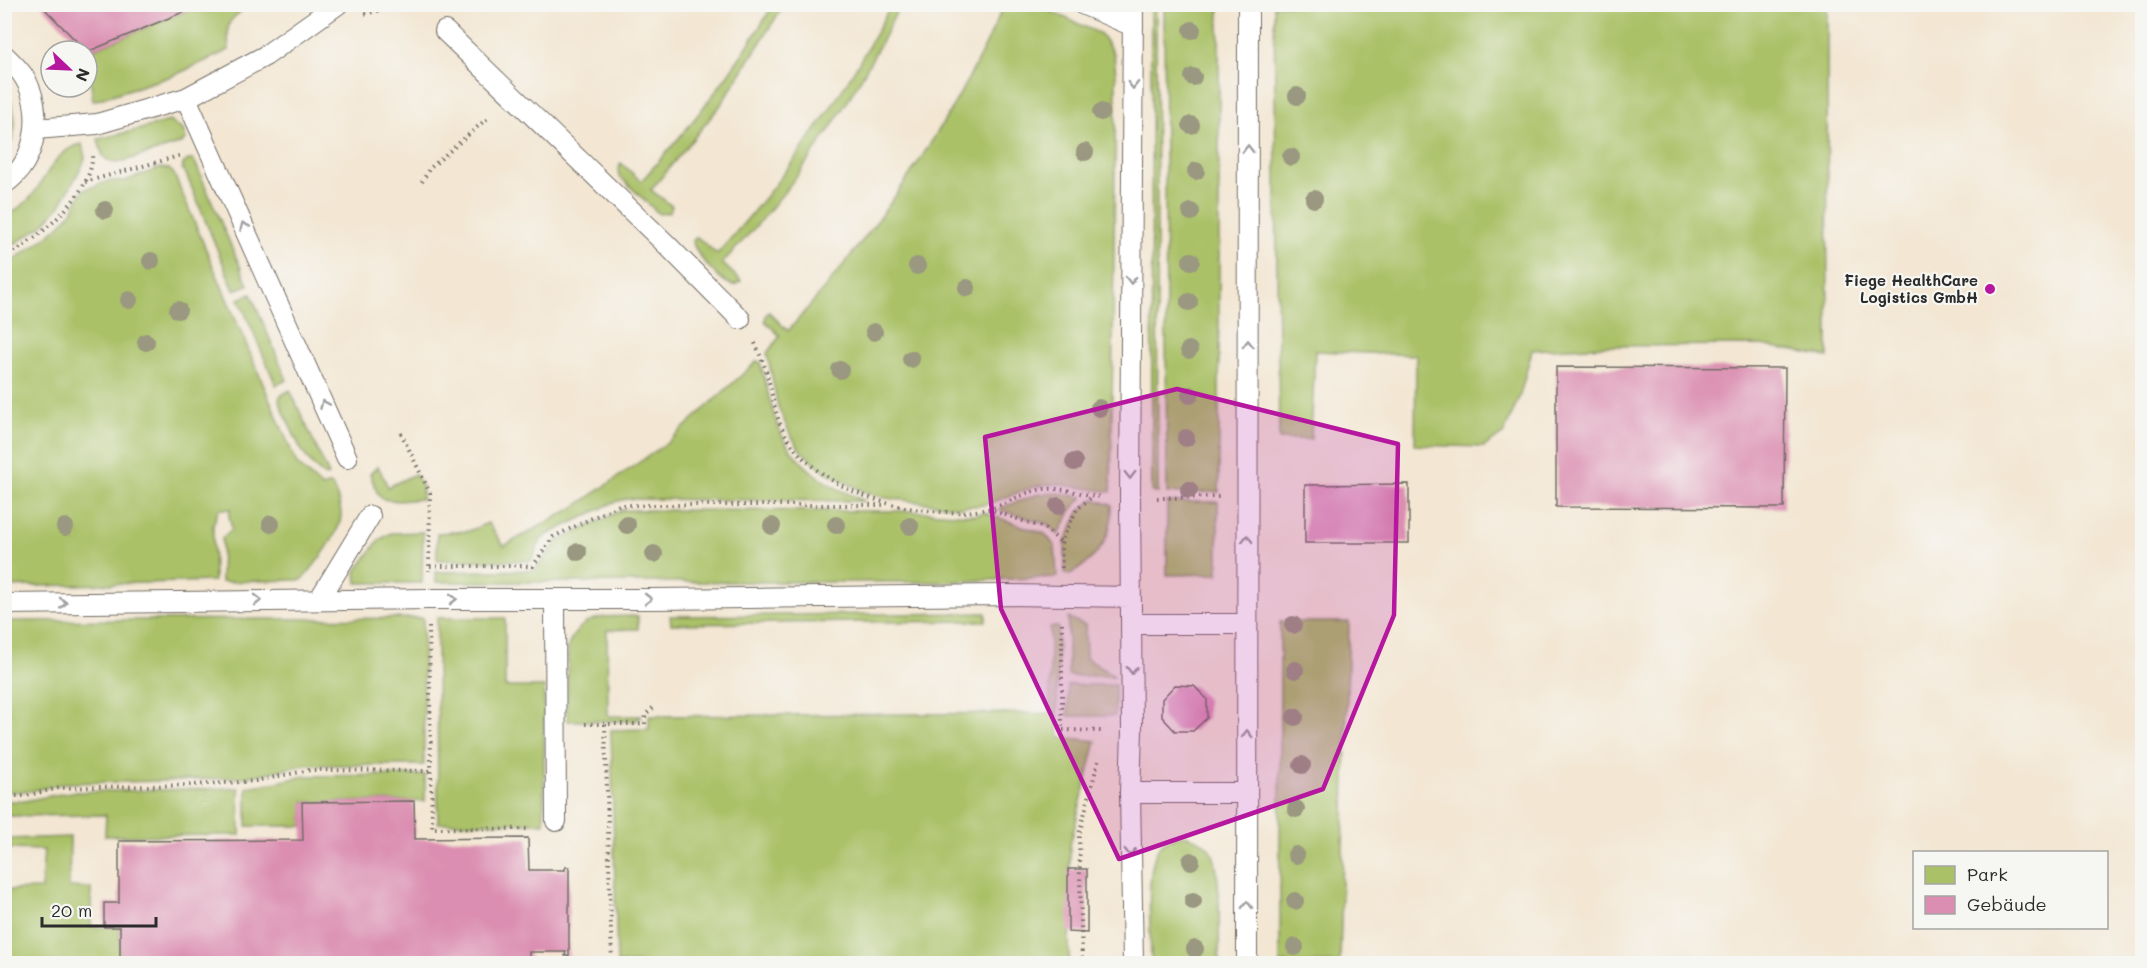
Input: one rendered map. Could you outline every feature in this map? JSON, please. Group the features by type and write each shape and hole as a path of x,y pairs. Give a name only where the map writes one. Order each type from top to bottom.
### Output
{"lane":[{"path":"36,129 98,124 186,98 265,56 338,4"},
{"path":"1082,4 1133,26"},
{"path":"1133,4 1130,500 1132,730 1130,793 1133,963"},
{"path":"1247,963 1248,4"},
{"path":"445,31 740,319"},
{"path":"4,55 24,76 34,101 36,129 27,157 10,181 4,184"},
{"path":"186,98 347,458"},
{"path":"319,600 370,516"},
{"path":"4,604 429,598 1004,595 1131,597"},
{"path":"555,599 556,821"},
{"path":"1131,624 1247,624"},
{"path":"1130,793 1246,793"}],"path":[{"path":"422,182 429,169 513,96"},
{"path":"4,258 44,232 90,175 92,157 89,124 80,99"},
{"path":"85,182 209,148"},
{"path":"740,319 755,343 768,376 781,427 794,449 832,480 854,493 892,504 946,512 988,508 1042,489 1067,490 1093,496 1130,500 1247,496"},
{"path":"401,432 430,493 432,828 555,829 556,821"},
{"path":"430,566 533,566 553,537 619,505 892,504"},
{"path":"988,508 1044,528 1061,542"},
{"path":"554,725 645,724 645,716 654,707"},
{"path":"605,724 612,963"},
{"path":"1082,963 1078,835 1100,754"},
{"path":"4,796 24,796 59,788 255,781 310,771 432,771"},
{"path":"536,963 537,953"}],"highlighted area":[{"path":"1177,389 1398,444 1394,615 1323,789 1119,859 1001,609 985,437"}],"green space":[{"path":"200,5 249,5 229,23 229,50 175,75 93,101 93,99 99,99 99,47"},
{"path":"773,5 784,5 720,106 651,190 672,206 670,212 659,214 619,176 618,170 621,163 641,181 712,97 744,52"},
{"path":"891,5 900,5 863,74 822,141 774,205 722,263 741,281 735,285 723,280 703,260 693,240 697,237 717,254 742,225 790,166 833,104 854,72"},
{"path":"999,5 1037,5 1101,34 1114,54 1116,76 1111,492 1057,484 1033,487 985,505 959,507 886,498 865,492 826,472 801,451 790,434 778,407 767,353 780,336 765,321 766,315 769,312 788,331 851,256 908,177 960,94 1003,7"},
{"path":"1151,5 1156,5 1158,493 1152,492"},
{"path":"1164,5 1219,5 1219,492 1167,493"},
{"path":"1274,5 1827,5 1828,357 1761,345 1607,346 1532,350 1520,395 1504,433 1484,447 1415,445 1416,355 1315,351 1311,439 1279,439"},
{"path":"4,88 12,106 15,122 5,157"},
{"path":"169,121 183,130 186,139 182,143 118,163 109,161 103,156 98,139"},
{"path":"82,144 85,158 59,207 42,226 5,250 5,217 31,197 58,158 73,147"},
{"path":"188,160 194,160 248,285 234,290 182,169 183,164"},
{"path":"160,168 169,169 174,174 297,464 322,487 331,484 340,507 340,523 326,549 302,580 221,582 222,538 232,529 230,509 219,509 213,525 214,581 5,587 5,265 58,227 72,211 83,190 108,181 125,181"},
{"path":"251,294 287,380 276,385 239,299"},
{"path":"757,361 760,362 774,415 786,443 809,469 826,482 864,501 627,499 614,502 547,535 541,540 531,561 437,560 437,533 469,531 488,523 504,546 573,508 667,443"},
{"path":"290,390 329,475 325,476 309,461 292,432 279,401 280,396"},
{"path":"378,466 388,487 415,474 422,487 422,499 399,501 382,499 370,474"},
{"path":"1059,493 1083,497 1071,510 1059,535 1047,524 1000,510 1000,508 1039,494"},
{"path":"1093,499 1112,505 1110,528 1095,555 1079,569 1069,575 1065,574 1065,542 1079,512"},
{"path":"1167,502 1218,502 1218,574 1167,575"},
{"path":"622,510 908,511 974,515 985,513 1045,534 1055,546 1057,577 939,582 436,582 436,572 535,570 558,541"},
{"path":"423,532 422,583 357,583 356,571 379,540 391,533"},
{"path":"986,613 986,621 671,624 670,616"},
{"path":"638,616 638,629 607,630 608,716 641,716 636,721 567,721 568,646 574,635 580,627 596,619"},
{"path":"423,618 424,765 304,765 247,777 66,783 31,791 5,792 5,621"},
{"path":"437,618 505,618 505,687 544,687 544,823 438,823"},
{"path":"1068,618 1085,625 1086,658 1114,676 1070,676 1068,674"},
{"path":"1280,622 1349,622 1340,963 1280,963"},
{"path":"1050,627 1058,627 1057,719 1059,737 1096,741 1070,845 1069,963 617,963 611,730 649,729 649,716 1050,713"},
{"path":"1068,685 1115,685 1115,716 1068,716"},
{"path":"425,775 425,801 303,802 303,826 247,826 247,787 305,776"},
{"path":"239,788 240,835 105,836 106,815 5,816 5,801 24,801 71,792"},
{"path":"1184,835 1203,842 1215,859 1219,904 1219,963 1151,963 1150,889 1153,861 1162,844"},
{"path":"70,837 69,887 91,888 91,927 120,927 120,963 5,963 4,890 41,889 44,850 5,849 5,839"}],"building":[{"path":"40,4 200,4 99,47 99,39 74,39"},
{"path":"1556,367 1785,368 1784,508 1556,507"},
{"path":"1409,484 1409,543 1305,543 1305,485"},
{"path":"1175,685 1194,686 1207,699 1207,718 1193,731 1175,731 1162,717 1162,699"},
{"path":"414,801 415,839 528,838 529,870 565,870 565,867 569,867 569,956 565,956 566,952 529,952 529,964 120,964 120,927 104,927 104,903 119,903 119,841 303,840 302,802"},
{"path":"1068,869 1087,869 1087,933 1068,932"}],"place":[{"name":"Fiege HealthCare Logistics GmbH","path":"1990,289"}]}
